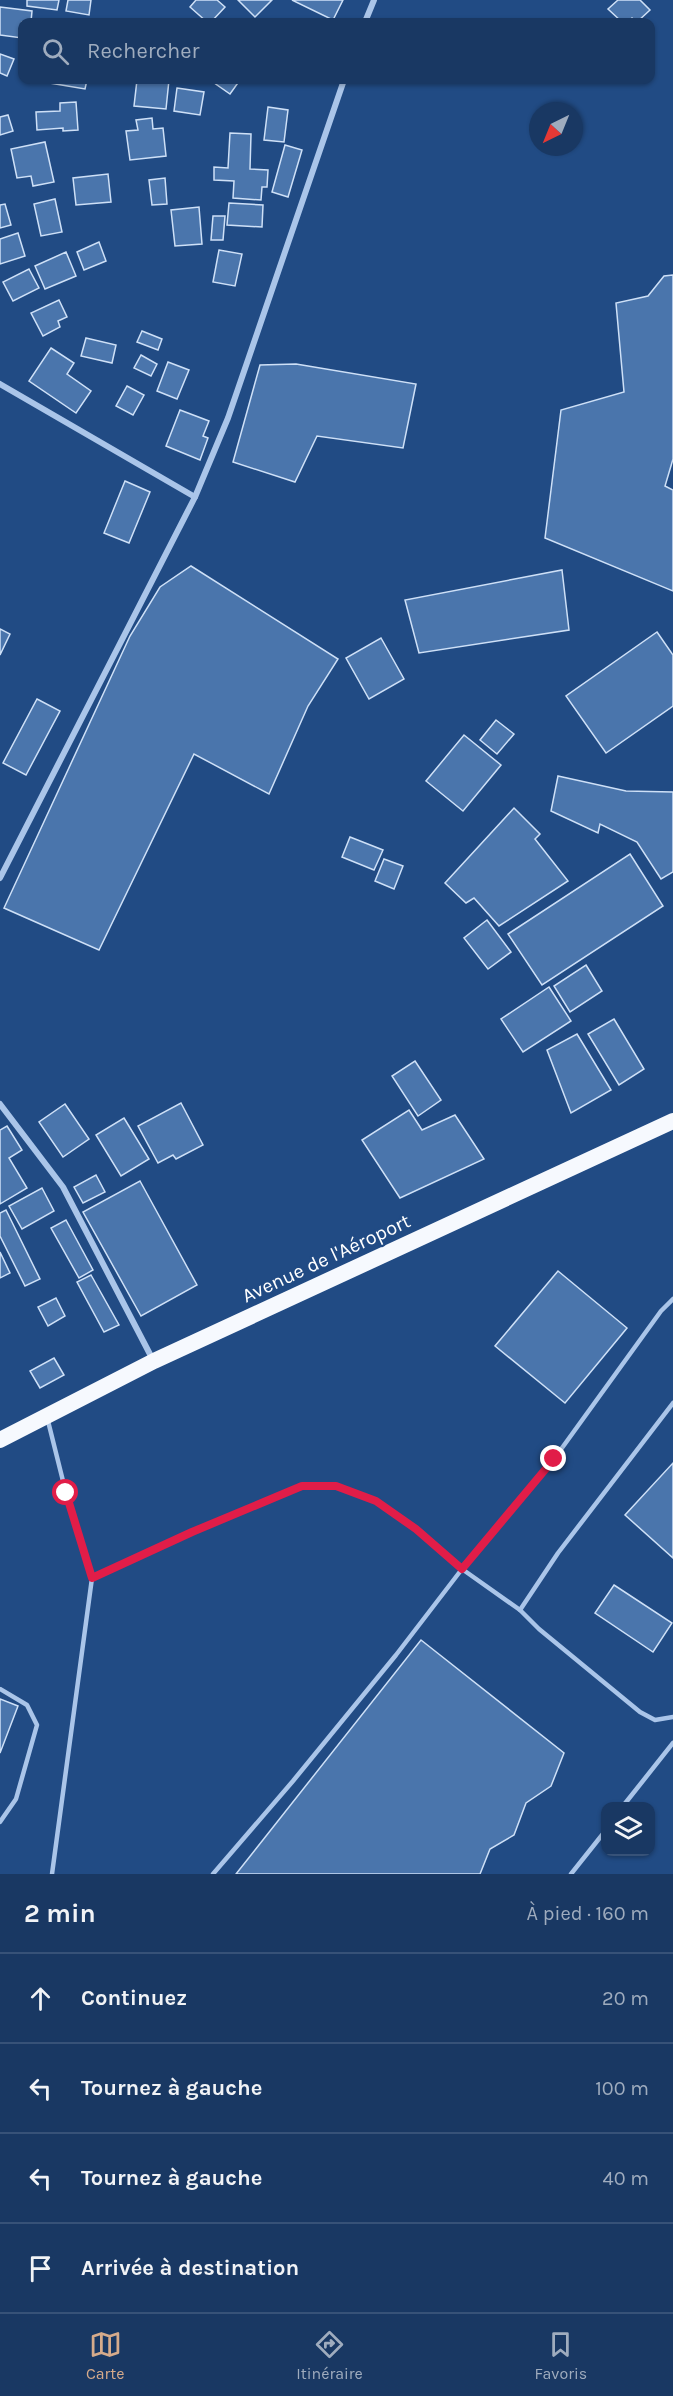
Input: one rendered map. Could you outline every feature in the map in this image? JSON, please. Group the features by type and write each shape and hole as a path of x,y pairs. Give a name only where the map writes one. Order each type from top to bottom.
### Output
{"highway":[{"name":"Avenue de l'Aéroport","path":"0,1440 154,1361 673,1120"}],"street":[{"path":"367,18 374,0"},
{"path":"0,878 195,497 228,418 343,84"},
{"path":"0,384 195,497"},
{"path":"0,1104 63,1187 154,1361"}],"lane":[{"path":"213,1874 323,1745 462,1569 554,1459 661,1311 673,1299"},
{"path":"520,1610 558,1554 673,1403"},
{"path":"47,1417 66,1493 92,1578 53,1873"},
{"path":"92,1578 192,1532 302,1486 336,1486 376,1501 416,1529 462,1569 520,1610 539,1629 640,1712 655,1720 673,1717"},
{"path":"0,1689 27,1705 37,1725 16,1799 0,1822"},
{"path":"626,1802 673,1743"},
{"path":"571,1874 601,1836"}],"building":[{"path":"27,0 59,0 57,10 27,6"},
{"path":"68,0 91,0 89,15 66,11"},
{"path":"196,0 217,0 225,7 215,18 202,18 190,7"},
{"path":"238,0 272,0 255,17"},
{"path":"292,0 343,0 334,18 329,18"},
{"path":"618,0 640,0 650,10 641,18 618,18 608,9"},
{"path":"0,7 32,11 31,18 18,18 18,37 0,35"},
{"path":"0,54 14,59 7,76 0,73"},
{"path":"56,84 86,84 85,89"},
{"path":"137,84 169,84 166,109 134,106"},
{"path":"216,84 237,84 230,94"},
{"path":"177,88 204,92 200,115 174,111"},
{"path":"76,102 78,130 63,131 63,128 37,130 36,112 60,111 60,103"},
{"path":"268,107 288,110 284,142 264,140"},
{"path":"8,115 13,131 0,135 0,117"},
{"path":"152,118 153,129 163,128 166,156 130,160 126,131 138,130 136,120"},
{"path":"230,133 251,134 250,169 268,170 267,187 262,187 261,200 233,198 234,181 214,180 214,167 228,168"},
{"path":"45,142 54,182 33,186 31,176 17,178 11,149"},
{"path":"285,145 302,150 288,197 272,192"},
{"path":"108,174 111,202 76,205 73,178"},
{"path":"165,178 167,204 152,205 149,180"},
{"path":"55,199 62,232 41,236 34,204"},
{"path":"229,203 263,205 262,227 227,225"},
{"path":"5,204 11,225 0,228 0,205"},
{"path":"199,207 202,244 175,246 171,210"},
{"path":"213,216 225,216 223,240 211,240"},
{"path":"18,233 25,256 0,264 0,239"},
{"path":"99,242 106,261 84,270 77,252"},
{"path":"219,250 242,254 235,286 213,282"},
{"path":"66,252 76,276 45,289 35,266"},
{"path":"29,269 39,288 13,301 3,282"},
{"path":"673,275 673,459 665,486 673,490 673,591 545,538 561,410 624,392 616,303 648,296 664,276"},
{"path":"59,300 67,317 58,321 60,327 43,336 31,313"},
{"path":"142,331 162,339 158,350 137,342"},
{"path":"86,338 116,345 112,363 81,356"},
{"path":"51,348 74,363 67,374 91,391 76,413 29,381"},
{"path":"141,355 157,364 151,376 134,368"},
{"path":"168,362 189,370 177,399 157,391"},
{"path":"296,364 416,384 403,448 317,436 295,482 233,462 260,365"},
{"path":"127,386 144,395 133,415 116,406"},
{"path":"180,410 209,421 203,436 208,438 200,460 166,446"},
{"path":"125,481 150,492 129,543 104,533"},
{"path":"191,566 338,659 308,706 269,794 194,754 99,950 4,908 130,636 160,587"},
{"path":"562,570 569,630 419,653 405,600"},
{"path":"0,629 10,634 0,655"},
{"path":"657,632 673,655 673,706 606,753 566,696"},
{"path":"381,638 404,679 369,699 346,658"},
{"path":"37,699 60,711 26,775 3,763"},
{"path":"496,720 514,734 497,754 480,740"},
{"path":"464,735 501,765 463,811 426,781"},
{"path":"558,776 626,791 673,792 673,872 661,879 637,842 600,824 598,833 551,811"},
{"path":"514,808 540,834 535,839 568,881 499,926 474,898 466,903 445,883"},
{"path":"350,837 383,850 374,870 342,857"},
{"path":"630,854 663,906 542,985 508,934"},
{"path":"384,859 403,866 394,889 375,881"},
{"path":"487,920 511,952 488,969 464,938"},
{"path":"586,965 602,991 570,1012 554,986"},
{"path":"549,987 571,1021 523,1052 501,1019"},
{"path":"614,1019 644,1069 619,1085 588,1034"},
{"path":"577,1034 611,1090 571,1113 547,1050"},
{"path":"415,1061 441,1100 418,1116 392,1076"},
{"path":"181,1103 203,1145 176,1159 173,1155 158,1163 138,1126"},
{"path":"65,1104 89,1139 63,1157 39,1122"},
{"path":"409,1110 422,1130 455,1115 484,1159 400,1198 362,1140"},
{"path":"124,1118 149,1159 121,1176 96,1135"},
{"path":"7,1126 22,1150 9,1158 27,1188 0,1204 0,1130"},
{"path":"96,1175 105,1192 83,1203 74,1187"},
{"path":"140,1181 197,1285 141,1316 83,1212"},
{"path":"42,1188 54,1211 22,1229 9,1206"},
{"path":"6,1210 40,1279 25,1286 0,1236 0,1213"},
{"path":"66,1220 93,1270 79,1278 51,1228"},
{"path":"0,1252 10,1273 0,1278"},
{"path":"558,1271 627,1328 565,1403 495,1346"},
{"path":"91,1275 119,1325 104,1332 77,1282"},
{"path":"56,1298 65,1316 48,1326 38,1307"},
{"path":"54,1358 64,1375 40,1388 30,1371"},
{"path":"673,1463 673,1558 625,1515"},
{"path":"614,1585 672,1623 653,1652 595,1613"},
{"path":"421,1640 564,1753 551,1786 526,1803 514,1835 490,1849 480,1874 236,1874"},
{"path":"0,1699 18,1706 0,1753"}],"route":[{"path":"66,1493 92,1578 192,1532 302,1486 336,1486 376,1501 416,1529 462,1569 554,1459"}]}
